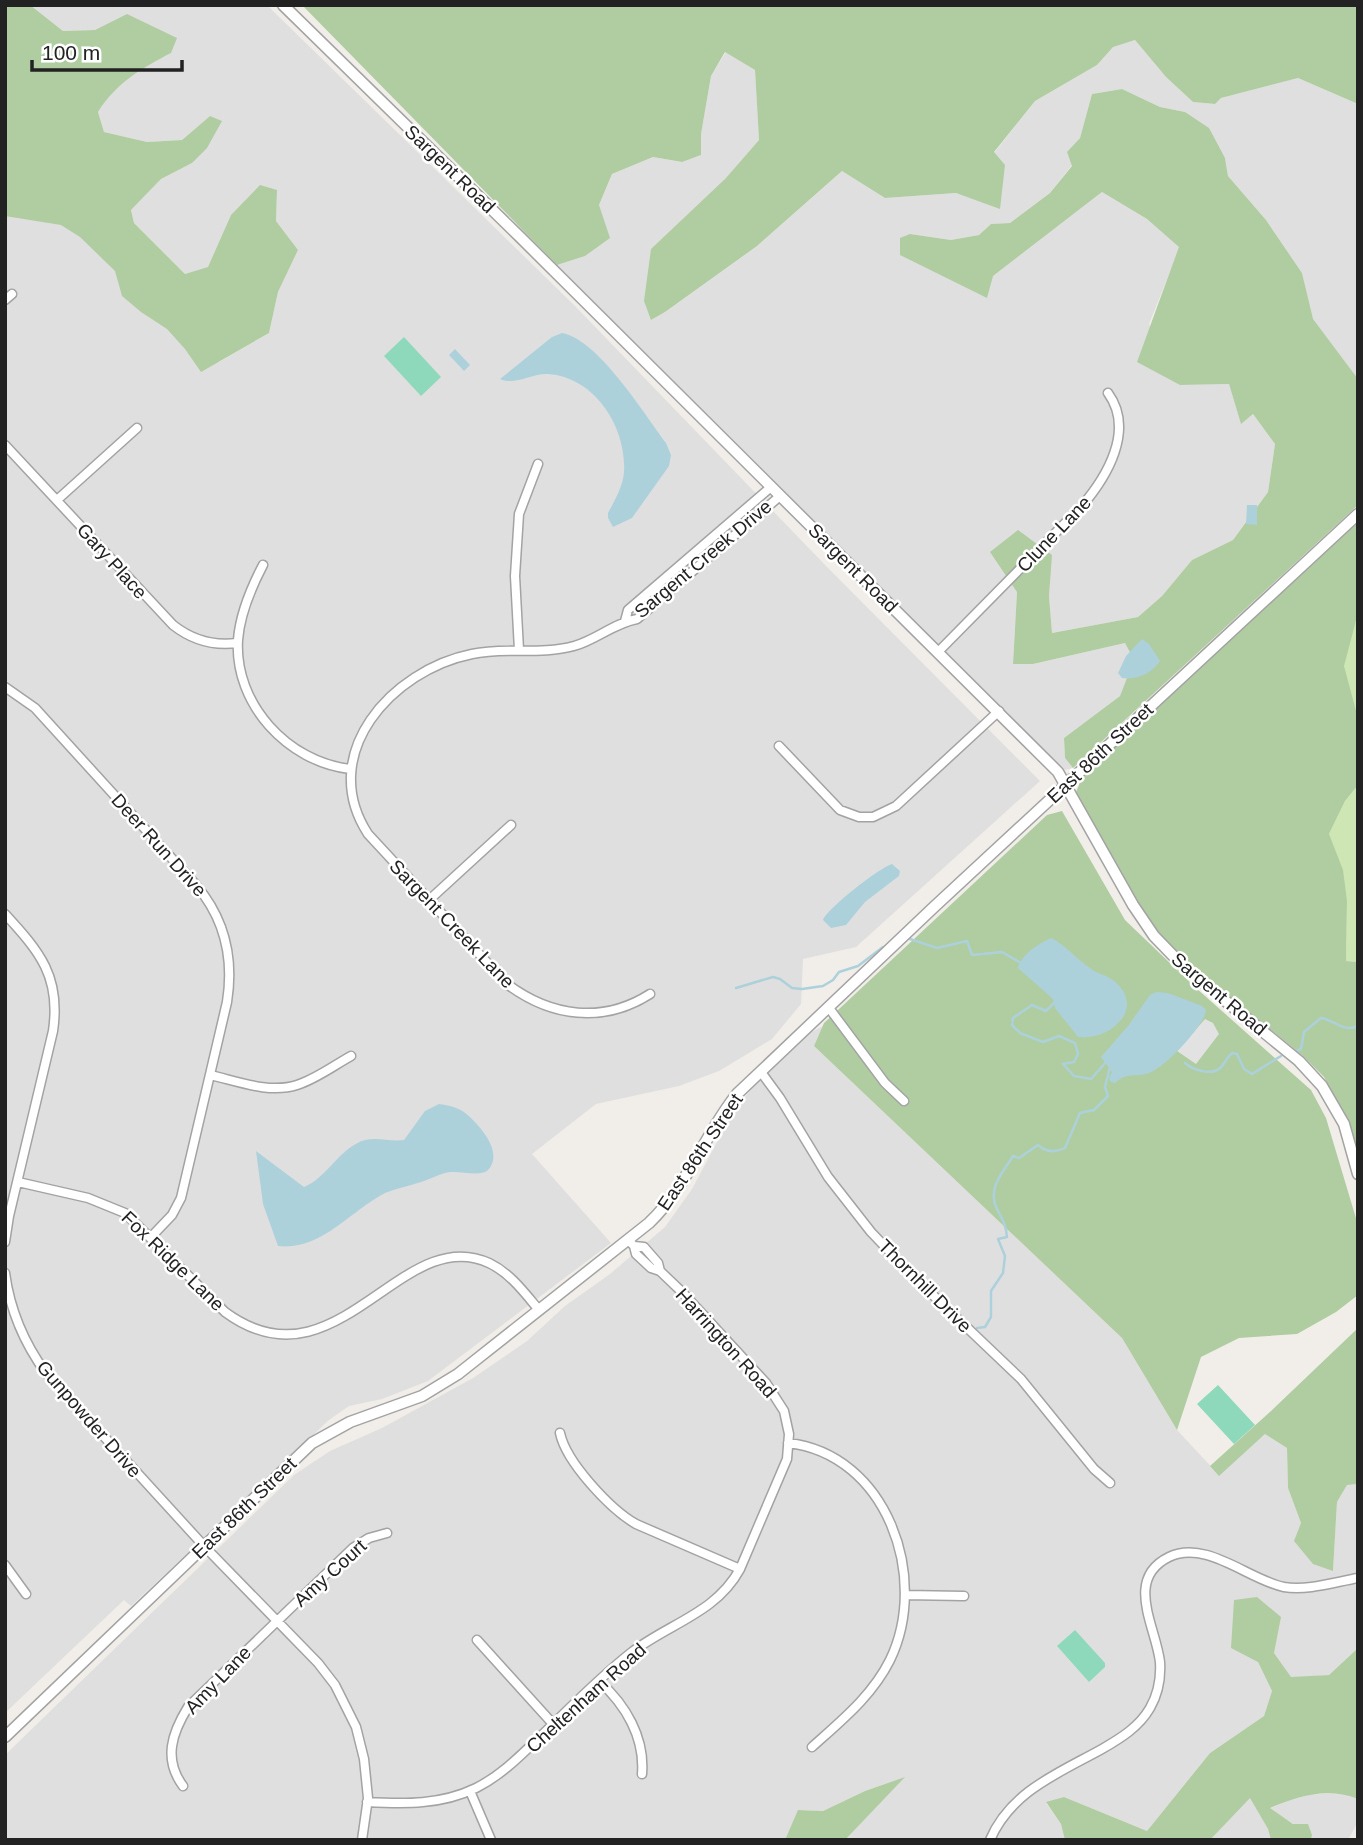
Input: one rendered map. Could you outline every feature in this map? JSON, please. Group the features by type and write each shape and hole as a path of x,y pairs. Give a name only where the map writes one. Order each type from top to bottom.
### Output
{"street":[{"name":"Sargent Road","path":"283,5 1058,772 1133,905 1154,936 1184,967 1303,1065 1325,1090 1343,1124 1358,1174"},
{"name":"Clune Lane","path":"937,652 1081,507 1100,483 1112,458 1120,431 1118,413 1108,393"},
{"path":"57,500 137,428"},
{"name":"Gary Place","path":"5,445 173,625 205,641 219,644 237,643"},
{"path":"519,650 516,576 519,514 538,464"},
{"name":"Sargent Creek Drive","path":"625,621 628,610 771,487"},
{"name":"Sargent Creek Drive","path":"350,769 357,743 384,703 425,671 459,657 482,652 546,651 574,646 625,621 637,619 780,496"},
{"name":"East 86th Street","path":"5,1737 312,1443 337,1427 434,1390 631,1243 672,1198 720,1117 737,1094 1358,513"},
{"path":"263,565 248,594 240,622 237,643 243,679 268,726 287,743 321,764 350,769"},
{"name":"Deer Run Drive","path":"5,687 35,708 196,885 215,911 228,946 230,979 227,1002 179,1204 152,1237"},
{"path":"779,746 839,810 859,817 873,817 896,806 999,711"},
{"name":"Sargent Creek Lane","path":"350,769 354,804 365,830 501,979 534,1001 575,1013 603,1013 632,1005 650,994"},
{"path":"428,901 511,825"},
{"path":"5,914 43,959 52,981 56,1003 54,1031 5,1241"},
{"path":"829,1008 885,1083 904,1101"},
{"path":"210,1075 280,1088 312,1079 351,1056"},
{"name":"Thornhill Drive","path":"761,1072 828,1177 871,1232 921,1285 1021,1379 1094,1469 1110,1483"},
{"name":"Fox Ridge Lane","path":"18,1182 88,1198 128,1214 225,1312 245,1324 267,1332 305,1333 323,1328 425,1265 452,1257 480,1259 501,1269 539,1310"},
{"name":"Harrington Road","path":"631,1243 644,1247 658,1263 660,1271 769,1386 785,1416 789,1443"},
{"name":"Gunpowder Drive","path":"5,1273 16,1320 32,1354 46,1373 204,1546 324,1670 345,1701 356,1727 364,1759 367,1802 362,1840"},
{"path":"560,1433 573,1462 622,1515 636,1524 740,1569"},
{"path":"789,1443 816,1449 834,1457 853,1471 886,1514 903,1567 905,1595 899,1636 881,1678 854,1709 813,1747"},
{"name":"Cheltenham Road","path":"367,1802 428,1803 470,1791 487,1782 510,1765 631,1653 715,1601 740,1569 782,1474 789,1443"},
{"name":"Amy Court","path":"277,1620 353,1548 369,1538 387,1533"},
{"path":"990,1840 1002,1816 1030,1790 1122,1737 1147,1714 1157,1694 1160,1663 1144,1595 1153,1571 1168,1557 1187,1552 1205,1554 1285,1587 1358,1578"},
{"path":"5,1565 26,1594"},
{"path":"905,1595 964,1597"},
{"name":"Amy Lane","path":"183,1786 174,1772 170,1754 182,1715 191,1703 277,1620"},
{"path":"477,1640 553,1724"},
{"path":"599,1681 620,1703 632,1723 640,1746 642,1774"},
{"path":"470,1791 491,1840"}],"shaded area":[{"path":"30,5 267,5 575,306 828,568 1040,781 856,947 803,959 801,1004 772,1039 719,1071 679,1086 596,1104 532,1154 611,1243 428,1381 382,1399 349,1406 329,1420 131,1606 124,1600 5,1713 5,156 219,362 269,333 278,292 298,250 276,221 277,190 231,215 208,268 185,274 134,223 131,210 161,179 192,163 210,116 182,140 147,142 104,132 98,112 109,95 139,69 171,53 127,15 95,30 63,31"},
{"path":"1135,40 1166,77 1193,102 1215,104 1221,98 1298,78 1358,104 1358,379 1312,319 1302,273 1266,220 1228,176 1225,158 1185,112 1160,107 1122,89 1092,94 1080,138 1068,152 1072,165 1050,193 1010,223 991,224 979,235 951,240 910,234 993,276 1102,192 1147,219 1180,247 1149,324 1180,385 1229,384 1241,423 1253,414 1275,444 1268,492 1233,540 1192,560 1162,596 1138,617 1052,633 1049,596 1051,555 1017,592 1013,664 1033,664 1125,643 1135,661 1120,696 1064,738 1065,758 1073,768 1064,770 557,265 585,256 599,205 612,174 653,157 681,162 701,155 701,134 711,76 726,52 755,70 759,140 725,179 651,320 757,246 842,171 885,198 956,193 1000,208 994,153 1035,101 1097,65 1113,46"},
{"path":"1205,1019 1213,1023 1219,1034 1196,1064 1177,1051"},
{"path":"823,1026 814,1046 1122,1338 1177,1430 1219,1475 1265,1434 1287,1448 1288,1488 1301,1523 1333,1570 1337,1502 1347,1485 1358,1484 1358,1648 1329,1675 1291,1678 1274,1653 1258,1662 1272,1691 1264,1716 1210,1753 1147,1831 1064,1797 1046,1803 1061,1824 1065,1840 845,1840 903,1778 865,1791 823,1811 799,1810 785,1840 5,1840 5,1755 294,1475 330,1451 382,1428 473,1378 527,1341 565,1306 610,1274 665,1227 692,1189 725,1127 745,1097 760,1078 804,1036"},
{"path":"1343,1793 1358,1799 1358,1822 1348,1840 1311,1840 1312,1835 1269,1809 1301,1795"},
{"path":"1250,1797 1268,1829 1271,1840 1210,1840"}],"green space":[{"path":"5,5 30,5 63,31 95,30 127,14 177,38 171,53 130,77 105,102 98,112 104,132 147,142 182,140 210,116 222,121 207,148 192,163 161,179 131,210 134,223 185,274 208,267 231,215 260,185 277,190 276,221 298,250 278,292 269,333 201,372 167,329 122,296 115,271 80,237 61,225 5,216"},
{"path":"302,5 1358,5 1358,104 1298,78 1221,98 1215,104 1193,102 1166,77 1135,40 1113,47 1097,65 1035,101 994,152 1005,165 1000,209 956,193 885,198 842,171 757,246 651,320 644,301 651,249 725,179 759,140 755,70 725,52 711,76 701,134 701,155 682,162 653,157 612,174 599,205 610,238 585,256 557,265"},
{"path":"1122,89 1160,107 1185,112 1209,128 1225,158 1228,176 1266,220 1302,273 1313,319 1358,379 1358,505 1073,768 1065,758 1064,738 1120,696 1134,660 1125,643 1033,664 1013,664 1017,592 990,552 1018,530 1052,555 1049,596 1052,633 1138,617 1162,596 1192,560 1233,540 1268,492 1275,444 1253,414 1241,424 1229,384 1180,385 1137,362 1179,247 1147,219 1102,192 993,276 987,298 900,255 900,238 910,234 951,240 979,235 991,224 1010,223 1050,193 1072,166 1067,152 1080,138 1092,94"},
{"path":"404,337 441,377 421,396 384,356"},
{"path":"1358,522 1358,613 1344,666 1358,718 1358,785 1345,801 1329,834 1343,870 1347,901 1346,961 1358,962 1358,1158 1346,1120 1324,1077 1302,1055 1196,970 1146,920 1076,792 1081,780 1128,733"},
{"path":"1358,613 1358,718 1343,666"},
{"path":"1358,785 1358,962 1346,961 1347,901 1329,834 1345,801"},
{"path":"1062,811 1125,920 1196,988 1311,1090 1326,1118 1358,1225 1358,1295 1336,1312 1297,1334 1239,1338 1201,1357 1177,1430 1122,1338 814,1046 824,1023 1047,815"},
{"path":"1358,1328 1358,1484 1347,1485 1337,1502 1333,1571 1313,1564 1294,1541 1301,1523 1288,1488 1287,1448 1265,1434 1219,1476 1210,1466"},
{"path":"1218,1385 1255,1425 1234,1444 1197,1404"},
{"path":"1257,1597 1281,1617 1274,1653 1291,1677 1329,1675 1358,1648 1358,1799 1347,1795 1313,1794 1270,1808 1293,1824 1308,1824 1311,1840 1271,1840 1268,1829 1250,1798 1210,1840 1065,1840 1061,1824 1046,1802 1064,1797 1147,1831 1210,1753 1264,1716 1272,1691 1258,1662 1231,1648 1234,1600"},
{"path":"1075,1630 1105,1663 1105,1667 1089,1682 1057,1646"},
{"path":"905,1777 845,1840 785,1840 798,1810 823,1811 865,1791"}],"water":[{"path":"562,333 576,338 605,363 646,415 666,443 671,455 669,466 632,518 613,527 608,513 622,482 624,455 614,422 605,408 580,384 565,377 548,374 511,381 500,379 552,337"},
{"path":"455,349 470,365 464,371 449,355"},
{"path":"1247,505 1257,505 1257,525 1246,524"},
{"path":"1142,639 1149,644 1160,661 1143,675 1122,678 1118,673 1126,656"},
{"path":"892,864 900,871 899,876 865,902 846,925 831,928 823,920 854,889"},
{"path":"1051,938 1093,970 1111,979 1123,991 1127,1002 1125,1013 1110,1030 1095,1036 1078,1037 1055,1008 1053,999 1018,968 1027,954"},
{"path":"1156,992 1168,993 1202,1006 1206,1010 1204,1017 1184,1044 1158,1068 1146,1074 1111,1082 1109,1078 1112,1072 1101,1057 1150,995"},
{"path":"439,1104 464,1112 488,1138 493,1155 488,1170 476,1173 447,1173 390,1191 322,1236 294,1246 278,1246 263,1204 256,1151 304,1187 320,1177 356,1144 370,1139 404,1140 425,1111"}],"waterway":[{"path":"910,939 937,948 967,941 972,955 1002,952 1021,963"},
{"path":"736,988 773,977 792,988 823,986 839,972 858,966 883,947"},
{"path":"1358,1000 1358,1007"},
{"path":"1055,1002 1046,1011 1032,1005 1013,1018 1012,1025 1020,1033 1043,1042 1059,1036 1075,1043 1078,1054 1074,1062 1063,1064 1074,1076 1091,1079 1106,1062"},
{"path":"1296,1051 1301,1049 1304,1032 1321,1018 1343,1027 1358,1026"},
{"path":"1185,1063 1197,1070 1212,1072 1220,1068 1232,1053 1237,1054 1244,1069 1252,1074 1281,1056"},
{"path":"977,1328 985,1327 991,1317 991,1291 1003,1273 1005,1256 998,1239 1007,1237 994,1196 1000,1176 1013,1156 1019,1158 1038,1145 1051,1151 1065,1148 1080,1113 1094,1110 1108,1096 1105,1087 1110,1067"}]}
